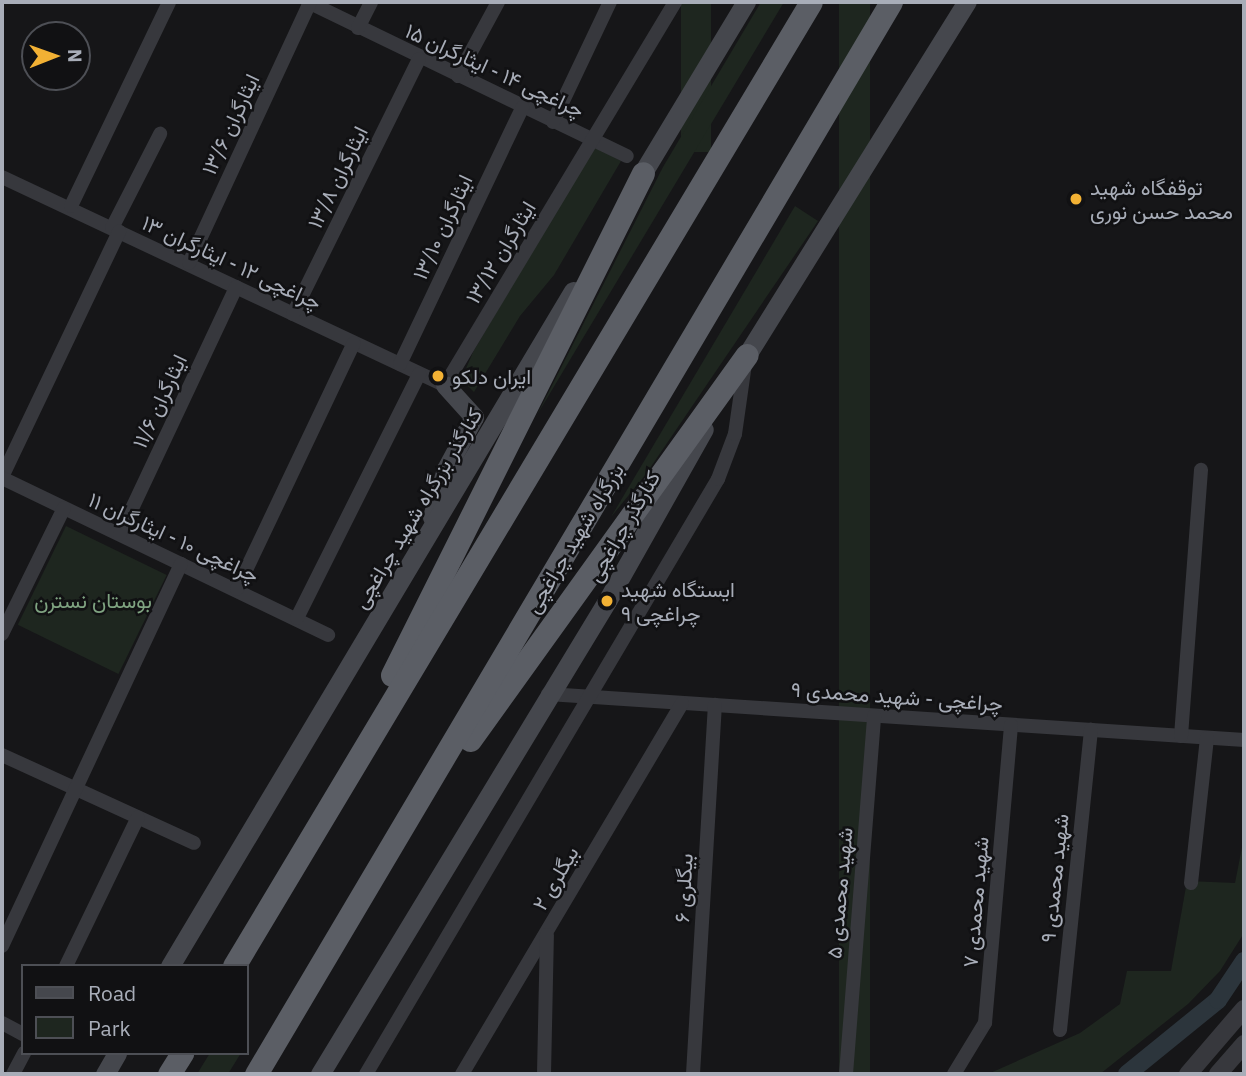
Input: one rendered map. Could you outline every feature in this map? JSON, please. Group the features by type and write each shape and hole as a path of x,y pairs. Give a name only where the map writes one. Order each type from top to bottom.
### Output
{"highway":[{"path":"235,964 811,2"},
{"name":"بزرگراه شهید چراغچی","path":"256,1074 891,2"},
{"path":"310,839 643,173"},
{"path":"382,862 747,355"},
{"path":"169,1074 181,1055"}],"main road":[{"name":"کنارگذر بزرگراه شهید چراغچی","path":"171,964 746,2"},
{"name":"کنارگذر چراغچی","path":"320,1074 607,600 747,355 967,2"},
{"path":"429,529 446,468 474,417 445,385"},
{"path":"105,1074 116,1055"}],"street":[{"path":"71,206 169,2"},
{"name":"چراغچی ۱۴ - ایثارگران ۱۵","path":"309,2 419,59 627,156"},
{"name":"ایثارگران ۱۳/۶","path":"188,263 309,2"},
{"path":"358,27 371,2"},
{"path":"458,76 498,2"},
{"path":"553,122 610,2"},
{"name":"ایثارگران ۱۳/۱۲","path":"445,385 675,2"},
{"name":"ایثارگران ۱۳/۸","path":"293,314 419,59"},
{"name":"ایثارگران ۱۳/۱۰","path":"400,364 522,108"},
{"path":"2,477 160,134"},
{"name":"چراغچی ۱۲ - ایثارگران ۱۳","path":"3,181 71,206 115,230 445,385"},
{"name":"ایثارگران ۱۱/۶","path":"120,534 236,287"},
{"path":"237,589 354,343"},
{"path":"366,1074 718,479 735,434 747,355"},
{"path":"297,618 419,374"},
{"path":"1181,736 1201,470"},
{"name":"چراغچی ۱۰ - ایثارگران ۱۱","path":"2,477 328,635"},
{"path":"2,634 64,508"},
{"path":"2,946 181,564"},
{"name":"۹ چراغچی - شهید محمدی","path":"548,694 1244,740"},
{"name":"بیگلری ۲","path":"462,1074 682,703"},
{"name":"بیگلری ۶","path":"693,1074 715,705"},
{"name":"شهید محمدی ۵","path":"846,1074 874,716"},
{"name":"شهید محمدی ۷","path":"954,1074 985,1023 1011,725"},
{"name":"شهید محمدی ۹","path":"1060,1030 1091,730"},
{"path":"1191,883 1207,738"},
{"path":"2,755 194,843"},
{"path":"67,964 138,817"},
{"path":"544,1074 547,933"},
{"path":"1188,1074 1244,1009"},
{"path":"2,1023 21,1033"},
{"path":"1219,1074 1244,1044"},
{"path":"13,1074 22,1055"}],"green space":[{"path":"681,2 711,2 711,152 681,152"},
{"path":"761,2 784,2 537,415 663,167"},
{"path":"839,2 870,2 870,1074 839,1074"},
{"path":"594,147 621,161 554,275 520,316 474,392 467,385 465,371 473,352"},
{"path":"795,206 818,221 646,474 611,517"},
{"name":"بوستان نسترن","path":"66,526 167,575 118,674 18,625"},
{"path":"1244,837 1244,933 1220,971 1188,1004 1100,1074 988,1074 1080,1033 1120,1004 1127,971 1171,971 1187,881 1235,883"},
{"path":"209,1055 240,1055 228,1074 197,1074"}],"waterway":[{"path":"1127,1074 1218,1000 1244,961"}],"place":[{"name":"توقفگاه شهید محمد حسن نوری","path":"1076,199"},
{"name":"ایران دلکو","path":"438,376"},
{"name":"ایستگاه شهید چراغچی ۹","path":"607,601"}]}
